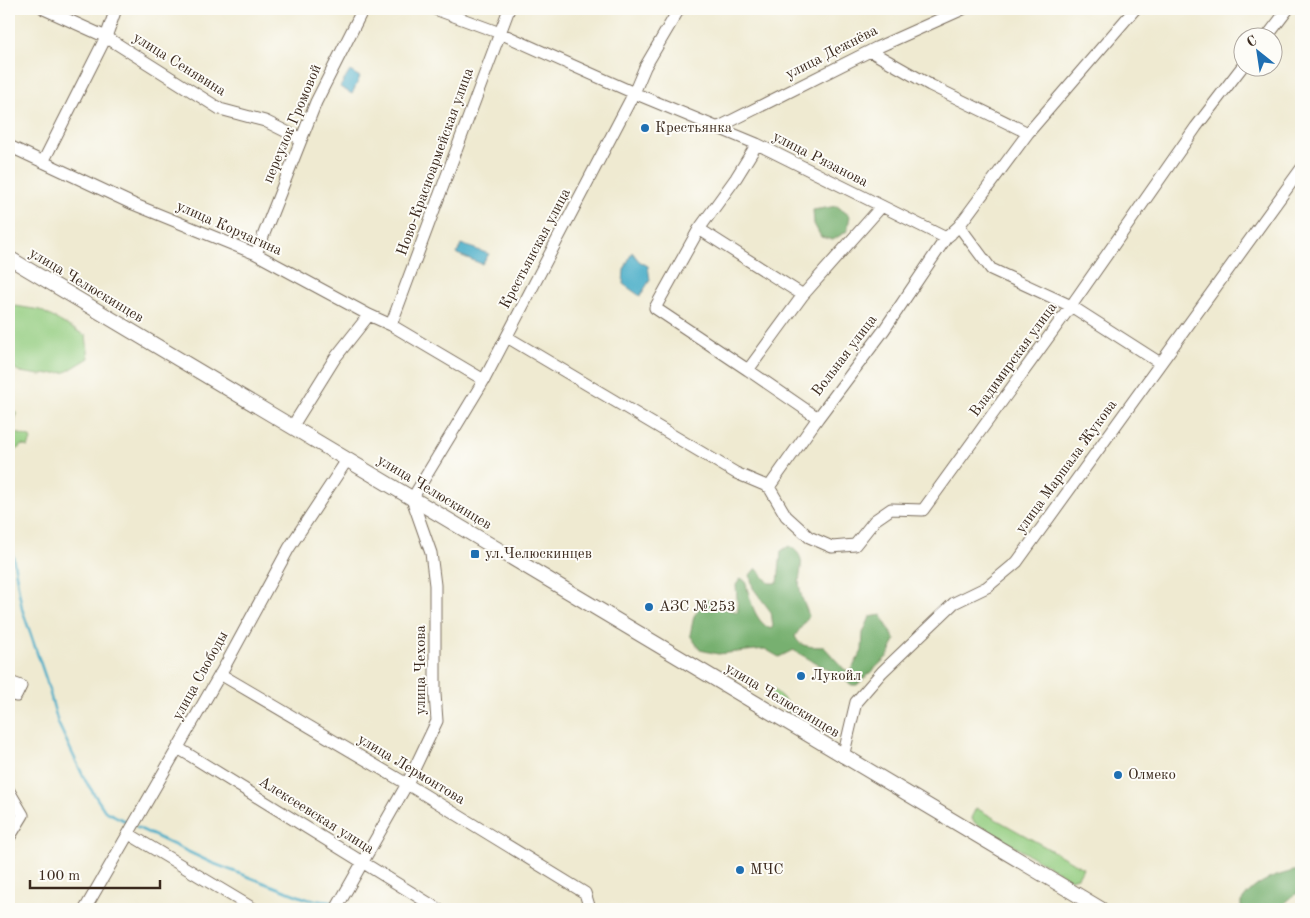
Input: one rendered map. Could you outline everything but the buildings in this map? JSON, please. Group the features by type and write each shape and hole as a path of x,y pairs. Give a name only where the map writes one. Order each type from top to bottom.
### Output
{"main road":[{"name":"улица Челюскинцев","path":"9,258 843,757 1101,909"}],"street":[{"name":"улица Сенявина","path":"44,9 106,37 220,109 265,121 302,140"},
{"path":"43,162 106,37 116,9"},
{"name":"переулок Громовой","path":"256,254 316,102 363,9"},
{"name":"улица Рязанова","path":"435,9 500,33 634,93 756,144 946,238"},
{"name":"Ново-Красноармейская улица","path":"391,326 509,9"},
{"name":"Крестьянская улица","path":"412,498 484,380 634,93 645,67 679,9"},
{"name":"улица Дежнёва","path":"717,128 870,51 963,9"},
{"path":"946,238 959,226 1028,133 1135,9"},
{"path":"1274,28 1288,9"},
{"path":"870,51 930,85 1028,133"},
{"name":"Владимирская улица","path":"769,487 786,516 810,536 832,547 856,545 875,520 891,509 923,510 1071,306 1196,127 1234,78"},
{"path":"756,144 736,178 699,229 655,308 818,418"},
{"name":"улица Корчагина","path":"9,146 133,204 256,254 391,326 484,380"},
{"name":"улица Маршала Жукова","path":"843,757 856,702 882,672 954,603 987,587 1017,562 1301,169"},
{"path":"748,370 803,295 881,207"},
{"path":"959,226 991,269 1071,306 1160,364"},
{"path":"699,229 803,295"},
{"name":"Вольная улица","path":"769,487 884,330 946,238"},
{"path":"292,427 334,358 369,315"},
{"path":"507,337 736,473 769,487"},
{"name":"улица Свободы","path":"86,909 220,674 289,548 347,460"},
{"name":"улица Чехова","path":"337,907 407,784 436,721 436,585 431,553 412,498"},
{"name":"улица Лермонтова","path":"220,674 407,784 585,893 590,909"},
{"path":"9,687 10,682 21,686 16,696 9,694"},
{"name":"Алексеевская улица","path":"178,748 438,909"},
{"path":"9,791 23,815 9,838"},
{"path":"129,834 254,909"}],"green space":[{"path":"837,206 850,216 847,231 833,240 821,237 814,224 813,210"},
{"path":"9,305 40,310 86,336 89,358 66,372 40,375 20,372 9,365"},
{"path":"9,408 16,413 14,432 32,438 28,447 22,445 9,456"},
{"path":"789,546 796,551 801,560 799,583 802,599 809,616 795,636 800,643 807,646 824,647 844,669 850,672 862,651 863,633 870,617 881,615 895,640 888,656 857,685 852,685 793,650 779,657 765,649 718,654 700,650 690,635 694,616 705,600 713,601 721,608 738,612 736,585 741,578 745,581 760,621 771,629 773,626 771,612 753,588 750,575 756,568 769,583 778,583 781,551"},
{"path":"773,689 784,699 790,708 812,721 812,724 767,699 766,694"},
{"path":"976,808 1083,868 1078,877 1070,879 975,823 971,818"},
{"path":"1301,869 1301,891 1287,900 1282,909 1243,909 1241,907 1241,902 1247,894 1260,883 1275,876"}],"water":[{"path":"350,71 360,77 352,94 340,87"},
{"path":"461,244 489,254 482,264 457,254"},
{"path":"632,252 639,261 648,266 650,280 640,296 623,284 624,270"}],"waterway":[{"path":"9,533 22,609 46,679 58,723 85,780 105,811 131,824"},
{"path":"136,827 212,863 307,899 332,902 334,905"}],"place":[{"name":"Крестьянка","path":"645,128"},
{"name":"ул.Челюскинцев","path":"475,554"},
{"name":"АЗС №253","path":"649,607"},
{"name":"Лукойл","path":"801,676"},
{"name":"Олмеко","path":"1118,775"},
{"name":"МЧС","path":"740,870"}]}
